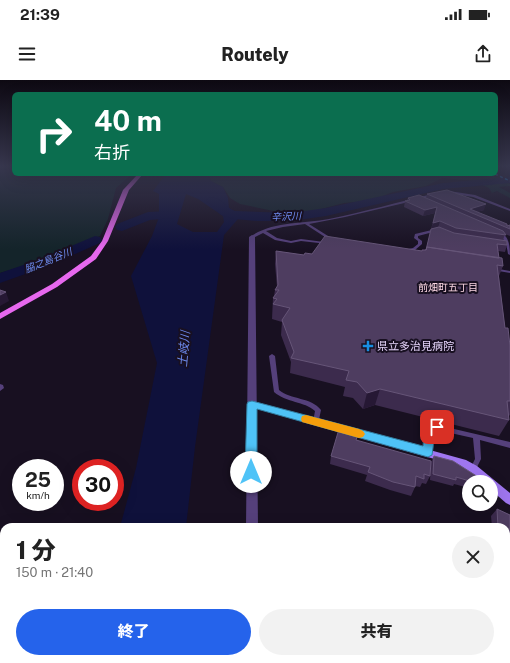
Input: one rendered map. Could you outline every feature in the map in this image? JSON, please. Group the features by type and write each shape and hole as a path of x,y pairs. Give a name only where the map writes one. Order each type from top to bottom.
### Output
{"main road":[{"path":"0,316 73,273 93,257 100,250 106,239 125,194"}],"street":[{"path":"252,237 252,523"},
{"path":"252,404 428,452 462,463 480,475"},
{"path":"498,490 510,500"}],"lane":[{"path":"252,237 262,231 287,224 305,223 438,194"},
{"path":"455,194 474,196 510,210"},
{"path":"418,199 425,202"},
{"path":"305,223 327,237 326,243"},
{"path":"405,255 399,254 407,249 415,250 420,244 420,241 416,238 416,235 437,230 442,232"},
{"path":"262,231 276,239 290,242 301,240 334,244"},
{"path":"495,232 502,235 510,245 510,254"},
{"path":"502,244 510,245"},
{"path":"487,268 510,272"},
{"path":"272,356 276,391 284,398 312,405 316,408 318,410 316,422"},
{"path":"428,452 430,433 432,429 437,427 510,445"},
{"path":"473,469 478,459 476,436"}],"shaded area":[{"path":"0,194 114,194 108,219 100,236 56,256 0,273"},
{"path":"228,194 387,194 366,201 344,203 310,212 283,213 240,204 230,198"},
{"path":"503,194 510,194 510,198"}],"water":[{"name":"土岐川","path":"159,194 186,194 177,224 193,232 217,232 224,222 223,216 198,199 186,194 226,194 229,208 236,214 238,219 224,235 195,447 186,523 121,523 136,468 157,363 131,276 152,236 159,217"}],"building":[{"path":"427,194 459,194 486,204 470,209 507,224 507,226 510,225 510,229"},
{"path":"419,195 503,231 506,235 456,228 440,221 433,223 437,207 425,210 405,201 410,200 408,198"},
{"path":"439,227 454,233 507,241 507,245 497,244 499,258 427,247 426,250 431,229"},
{"path":"325,236 422,251 426,250 427,247 502,258 503,266 497,265 505,328 508,328 510,346 510,401 507,401 509,420 380,389 367,393 357,382 346,380 349,371 291,358 294,352 282,320 290,308 273,304 277,299 273,298 279,290 275,290 278,285 276,251 304,255 305,253 312,254"},
{"path":"0,290 6,292 0,295"},
{"path":"339,429 358,434 356,440 431,461 430,476 424,474 424,479 416,476 415,487 393,482 368,472 370,467 331,456"},
{"path":"434,456 453,461 475,475 462,475 462,479 456,477 456,480 433,474"},
{"path":"498,509 510,515 510,523 498,523"}],"waterway":[{"name":"辛沢川","path":"212,201 217,203 225,212 234,215 291,217 326,212 406,194"},
{"name":"脇之島谷川","path":"122,227 148,216 170,215"},
{"name":"脇之島谷川","path":"0,278 43,263 95,240"}],"slow traffic":[{"path":"306,419 359,434"}],"place":[{"name":"県立多治見病院","path":"368,346"}],"district":[{"name":"前畑町五丁目","path":"448,287"}],"route":[{"path":"251,472 252,404 428,452 430,433 432,429 437,427"}]}
